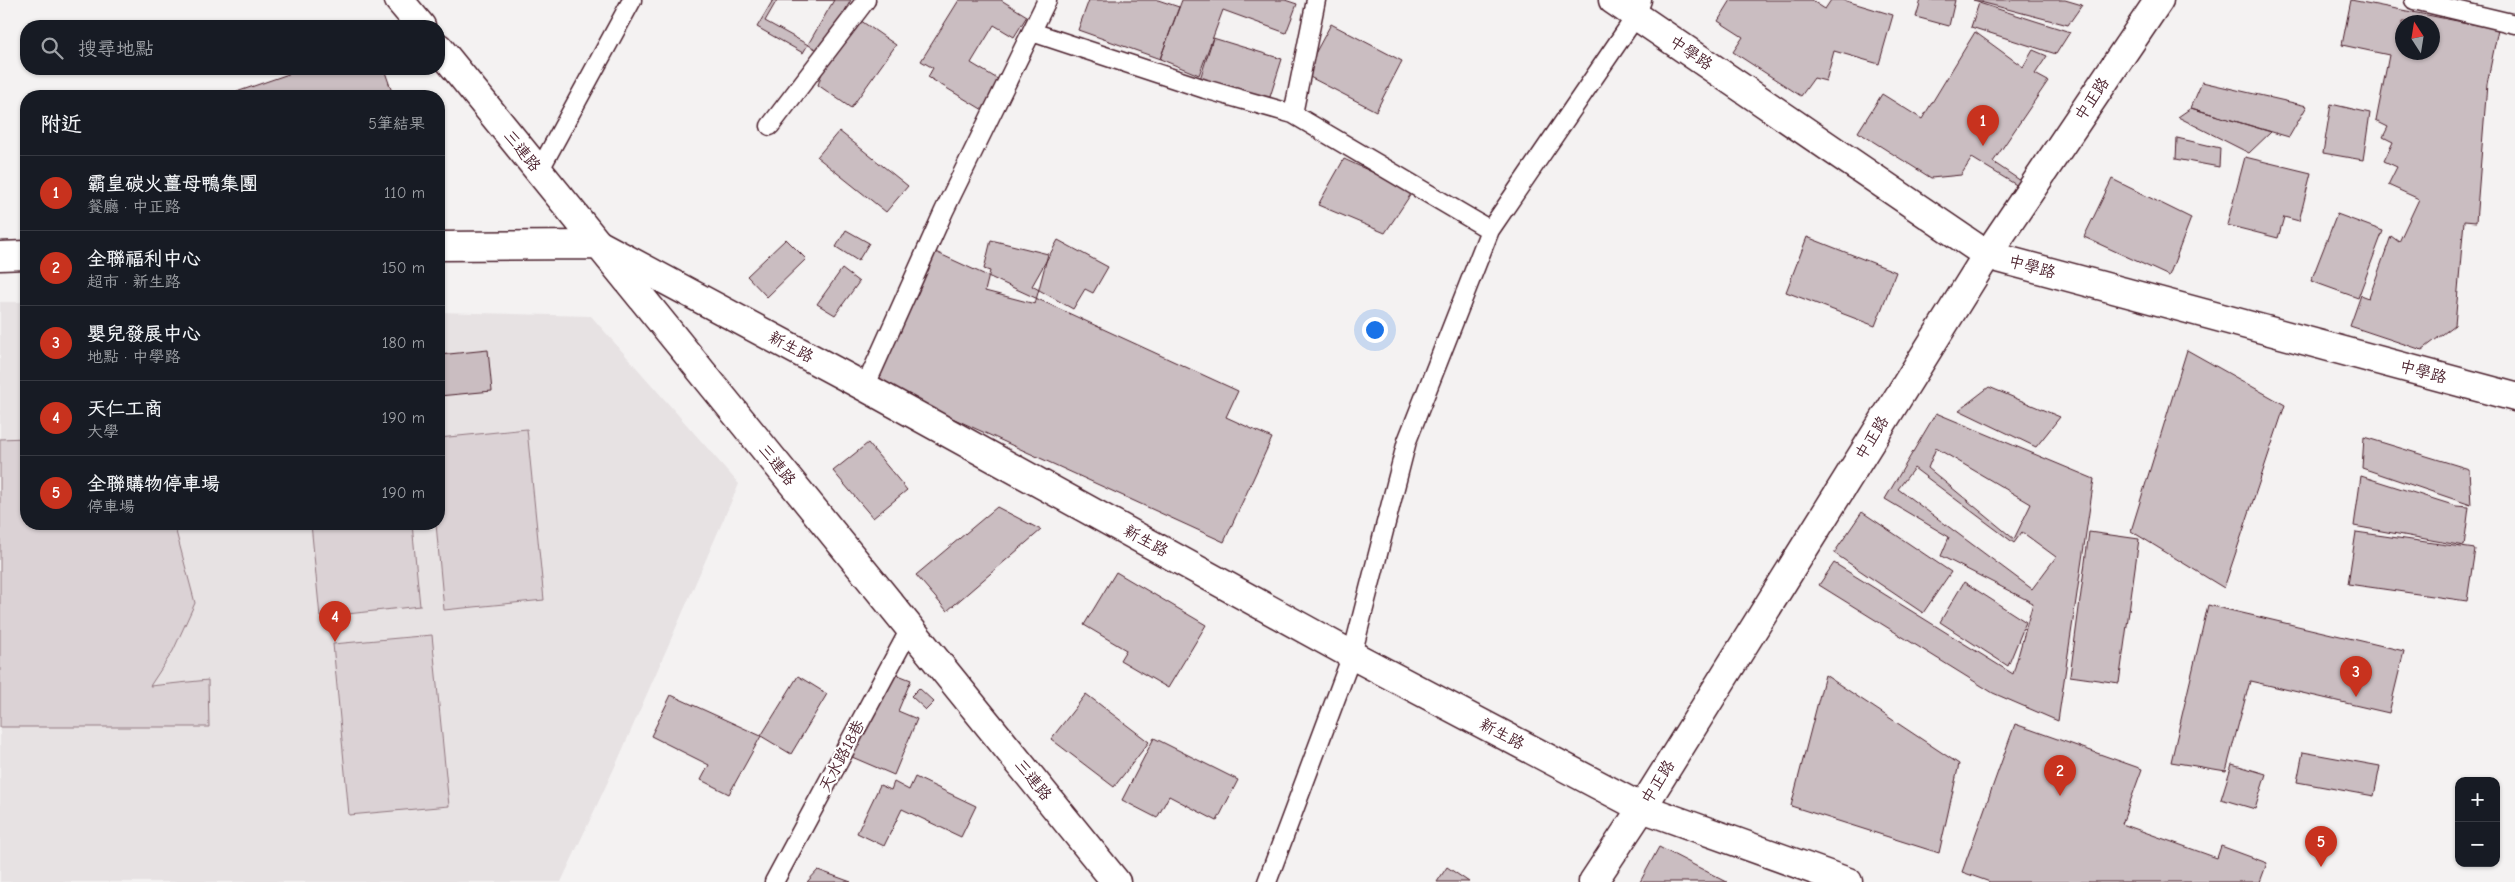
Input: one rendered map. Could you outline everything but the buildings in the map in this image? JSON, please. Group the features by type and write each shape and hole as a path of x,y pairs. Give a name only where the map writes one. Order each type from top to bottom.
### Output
{"street":[{"path":"399,0 416,20"},
{"name":"中學路","path":"1612,0 1639,8 1987,255 2515,396"},
{"name":"中正路","path":"1593,882 1642,808 1987,255 2159,0"},
{"name":"三連路","path":"445,55 1116,882"},
{"name":"新生路","path":"445,246 600,245 865,387 1352,655 1642,808 1848,882"},
{"path":"0,256 20,255"}],"lane":[{"path":"539,172 632,0"},
{"path":"770,126 866,0"},
{"path":"865,387 944,211 1047,0"},
{"path":"1293,114 1316,0"},
{"path":"2414,0 2515,24"},
{"path":"1267,882 1352,655 1407,442 1490,230 1639,8"},
{"path":"1032,32 1205,89 1293,114 1490,230"},
{"name":"天水路18巷","path":"774,882 910,629"}],"shaded area":[{"path":"0,302 20,302 20,530 445,530 445,312 591,316 739,484 618,760 561,882 0,882"},
{"path":"527,429 544,600 444,610 437,530 445,530 445,437"},
{"path":"20,438 20,530 176,530 195,603 173,651 150,686 208,680 209,727 0,727 0,439"},
{"path":"312,530 413,530 420,606 320,617"},
{"path":"432,635 449,806 349,815 333,644"}],"place":[{"name":"霸皇碳火薑母鴨集團","path":"1983,146"},
{"name":"天仁工商","path":"335,642"},
{"name":"嬰兒發展中心","path":"2356,697"},
{"name":"全聯福利中心","path":"2060,796"},
{"name":"全聯購物停車場","path":"2321,867"}]}
